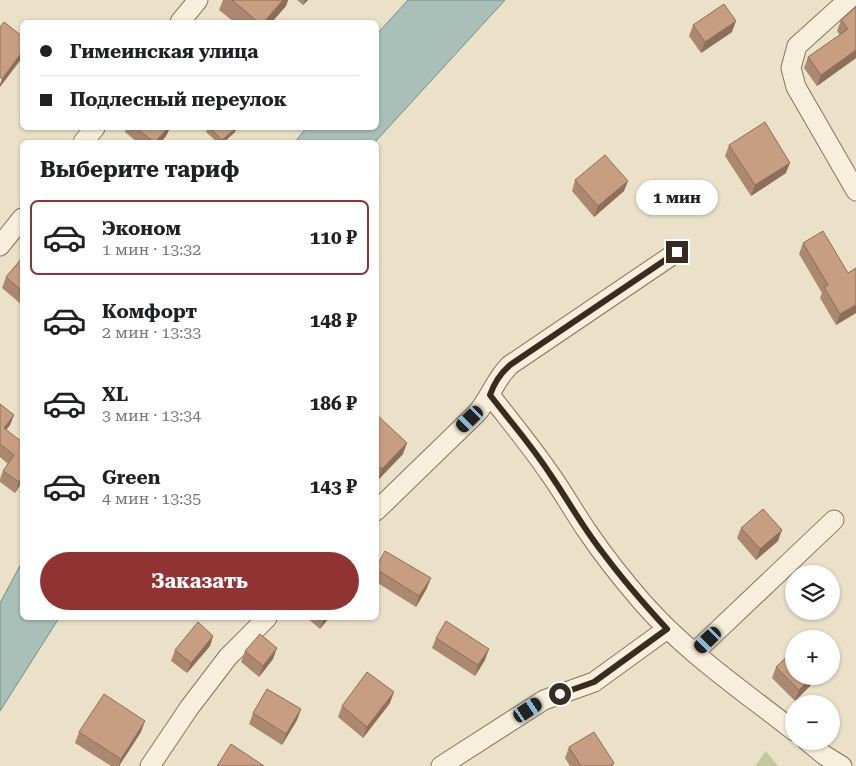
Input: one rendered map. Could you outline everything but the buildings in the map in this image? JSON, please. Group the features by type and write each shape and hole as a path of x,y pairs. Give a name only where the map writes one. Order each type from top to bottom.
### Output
{"street":[{"path":"182,20 198,0"},
{"path":"848,0 797,46 790,68 796,87 856,191"},
{"path":"85,140 93,130"},
{"path":"0,246 20,221"},
{"path":"379,508 476,414 485,404 503,371 677,252"},
{"path":"490,395 550,473 586,531 624,582 667,629 694,653 785,724"},
{"path":"694,653 834,520"},
{"path":"150,766 189,708 228,657 265,620"},
{"path":"441,766 544,700 594,682 667,629"},
{"path":"818,750 842,766"}],"green space":[{"path":"766,751 778,766 755,766"}],"water":[{"path":"408,0 505,0 377,140 297,140 304,130 379,130 379,32"},
{"path":"20,566 20,620 58,620 0,711 0,603"}],"route":[{"path":"560,694 594,682 667,629 624,582 586,531 550,473 490,395 499,377 510,365 677,252"}]}
